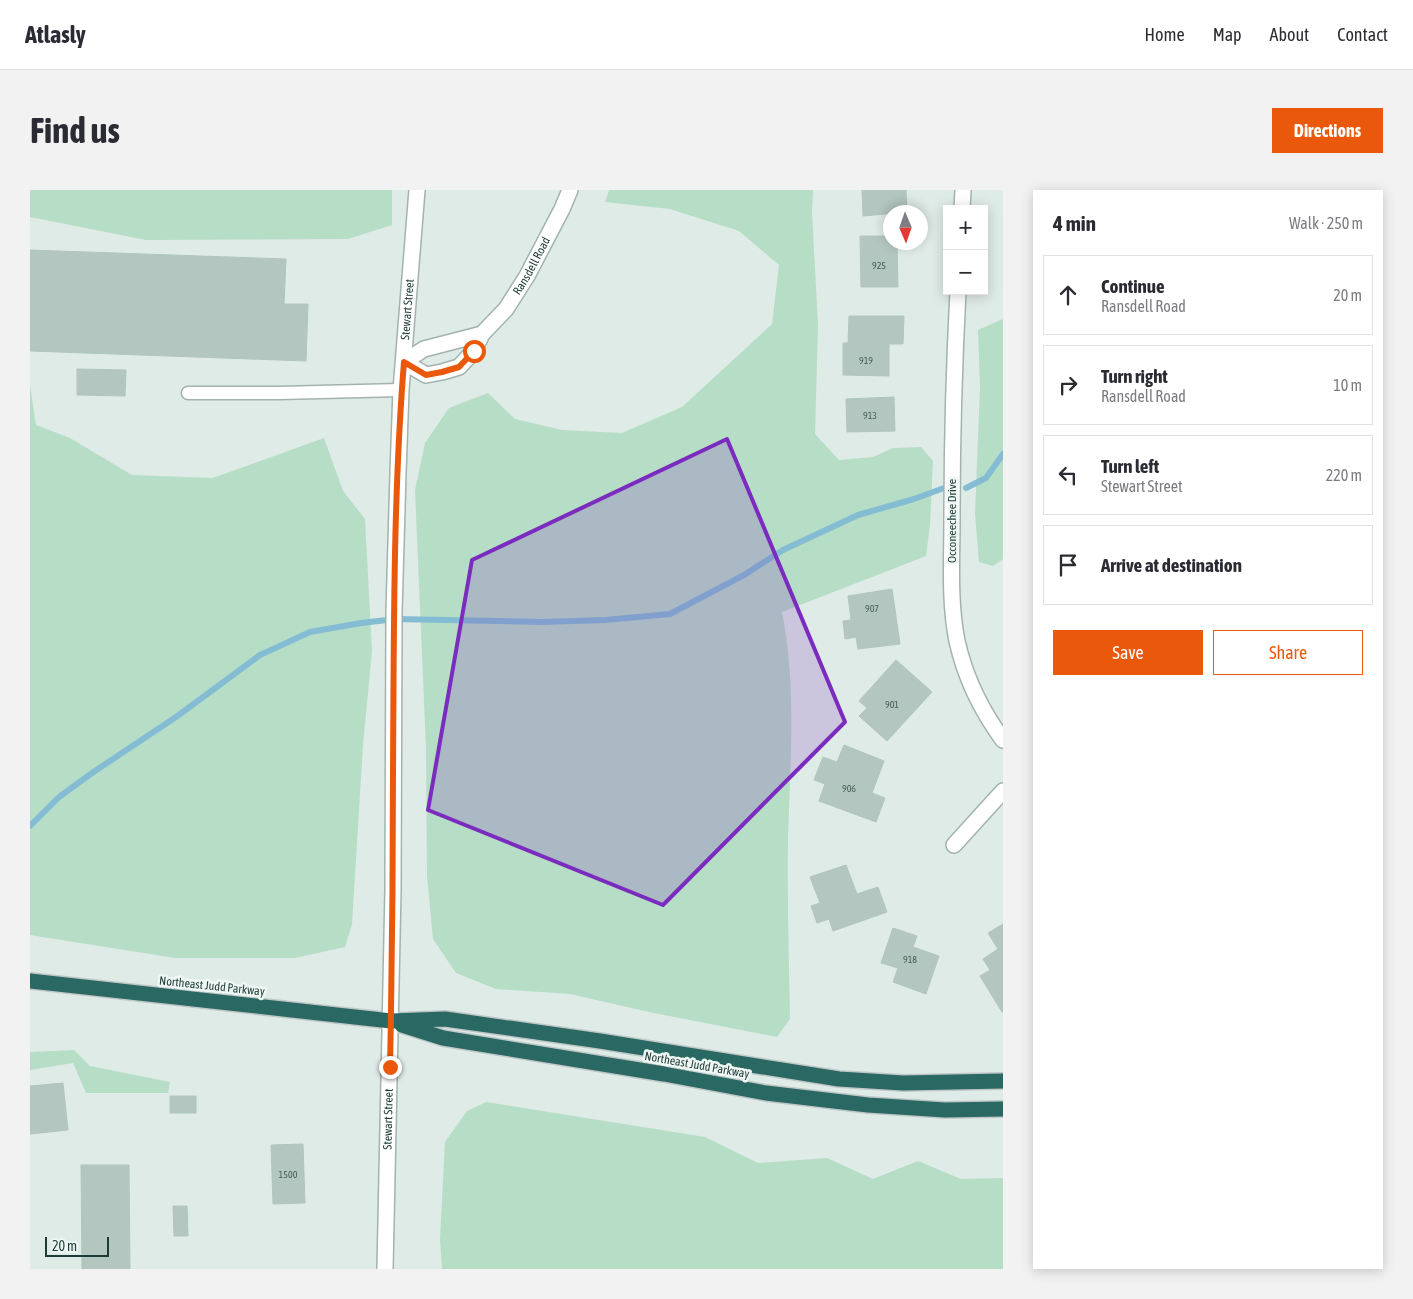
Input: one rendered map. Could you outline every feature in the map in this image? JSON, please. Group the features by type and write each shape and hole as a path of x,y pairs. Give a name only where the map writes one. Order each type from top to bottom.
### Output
{"highway":[{"name":"Northeast Judd Parkway","path":"30,981 391,1021 445,1019 600,1041 838,1079 903,1083 1003,1081"},
{"name":"Northeast Judd Parkway","path":"391,1021 443,1038 664,1074 766,1093 868,1105 945,1110 1003,1109"}],"street":[{"name":"Stewart Street","path":"385,1269 393,890 394,612 402,390 417,190"},
{"name":"Ransdell Road","path":"404,362 426,375 459,367 474,351 482,334 506,309 527,276 570,190"},
{"path":"962,205 963,190"},
{"name":"Occoneechee Drive","path":"958,295 952,488 952,595 954,618 958,641 974,691 985,713 1003,740"},
{"path":"404,362 424,349 482,334"},
{"path":"954,845 1003,791"}],"lane":[{"path":"188,393 402,390"}],"highlighted area":[{"path":"727,439 845,722 663,905 428,810 472,560"}],"green space":[{"path":"30,190 392,190 392,225 348,239 146,240 30,217"},
{"path":"609,190 813,190 812,212 818,325 815,434 839,460 873,457 893,448 921,447 933,461 930,525 926,556 782,612 787,640 791,697 788,840 790,1019 777,1037 649,1012 570,994 496,989 456,973 433,939 427,876 426,748 415,490 425,443 449,408 488,393 515,419 562,430 622,433 682,407 772,324 779,265 739,231 670,209 605,202"},
{"path":"1003,319 1003,559 993,566 979,562 975,514 980,387 978,330"},
{"path":"30,386 36,425 70,438 132,475 213,478 324,438 343,491 365,519 372,651 363,745 352,924 345,947 295,958 175,958 30,935"},
{"path":"74,1050 90,1066 170,1082 168,1093 86,1093 73,1063 30,1070 30,1052"},
{"path":"486,1102 705,1137 758,1163 827,1158 873,1179 918,1161 961,1179 1003,1178 1003,1269 442,1269 440,1239 445,1142 467,1111"}],"building":[{"path":"862,190 906,190 907,205 883,205 883,214 863,216"},
{"path":"860,236 883,236 883,250 897,250 898,287 861,287"},
{"path":"30,250 286,259 284,304 308,304 306,361 30,351"},
{"path":"849,316 904,316 903,344 889,344 889,376 843,375 843,343 848,343"},
{"path":"77,369 126,370 125,396 77,395"},
{"path":"894,397 895,431 847,432 846,399"},
{"path":"892,589 900,644 858,649 856,637 845,639 843,621 851,620 848,596"},
{"path":"896,660 932,692 887,741 859,716 867,708 859,701"},
{"path":"844,745 884,761 872,793 885,798 876,822 819,801 825,784 814,780 823,757 837,762"},
{"path":"846,865 857,894 878,887 887,912 833,931 829,919 817,923 811,906 820,903 810,877"},
{"path":"1003,924 1002,1012 980,976 990,970 983,959 998,949 988,933"},
{"path":"893,928 917,936 913,947 939,956 926,994 893,982 898,968 881,963"},
{"path":"63,1083 68,1130 30,1134 30,1086"},
{"path":"170,1096 196,1096 196,1113 170,1113"},
{"path":"303,1144 305,1203 273,1204 271,1145"},
{"path":"81,1165 129,1165 130,1269 82,1269"},
{"path":"173,1206 187,1206 188,1236 174,1236"}],"waterway":[{"path":"966,488 986,478 1003,454"},
{"path":"30,826 59,797 176,717 260,655 310,632 396,619 543,622 605,620 670,614 744,575 783,550 858,515 914,499 944,488"}],"route":[{"path":"390,1067 394,612 398,472 404,362 426,375 459,367 474,351"}]}
